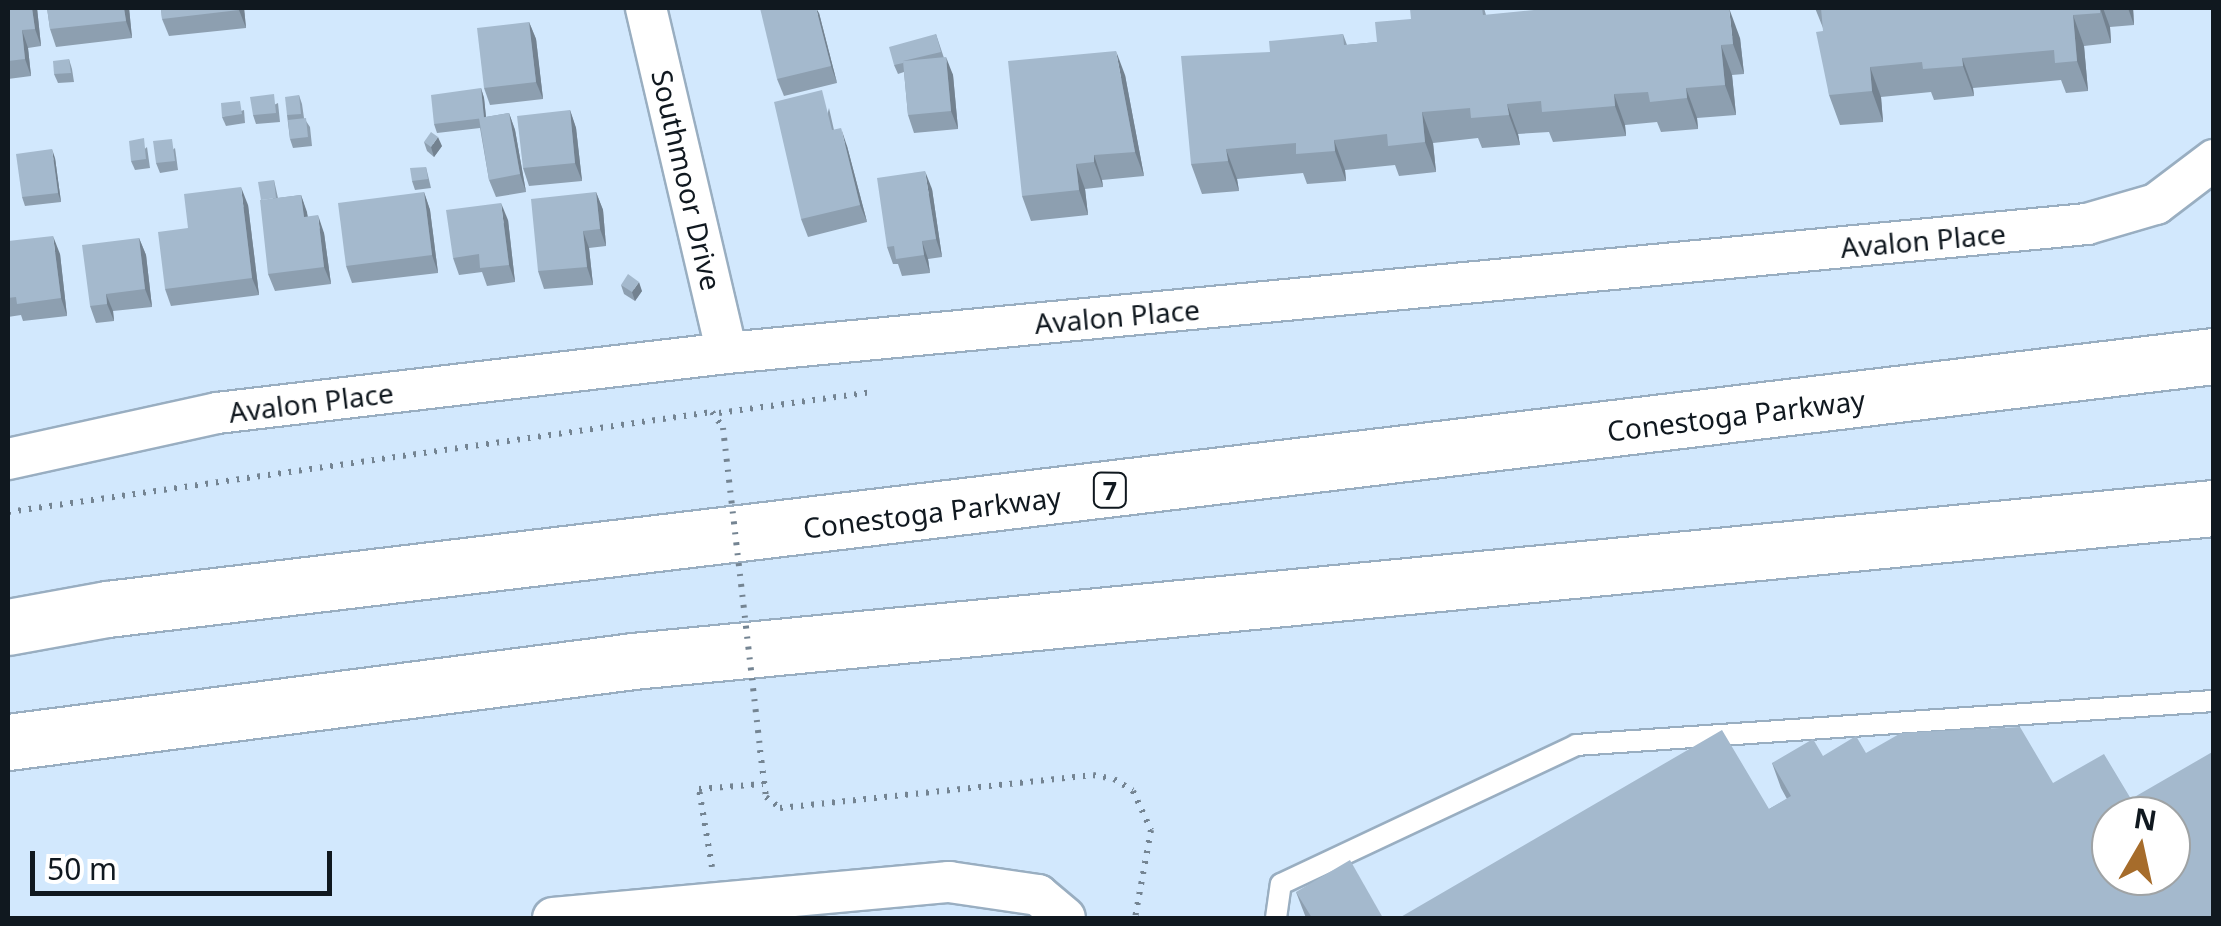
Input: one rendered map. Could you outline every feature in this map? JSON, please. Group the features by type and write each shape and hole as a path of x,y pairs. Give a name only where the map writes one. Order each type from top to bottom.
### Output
{"highway":[{"name":"Conestoga Parkway","path":"8,626 107,609 2214,356"},
{"path":"8,742 633,662 2082,524 2214,508"},
{"path":"2082,524 2214,533"}],"street":[{"name":"Southmoor Drive","path":"646,8 727,352"},
{"name":"Avalon Place","path":"8,459 217,412 727,352 2086,224 2156,204 2214,160"},
{"path":"553,918 949,882 1038,895 1065,918"}],"lane":[{"path":"1276,918 1281,884 1576,744 2214,701"}],"path":[{"path":"8,512 872,392"},
{"path":"718,413 723,428 766,797 780,808 1093,774 1114,780 1133,791 1151,830 1135,918"},
{"path":"713,870 699,789 763,784"}],"building":[{"path":"8,8 32,8 35,29 22,30 25,59 8,61"},
{"path":"47,8 124,8 126,21 50,29"},
{"path":"161,8 239,8 239,10 162,19"},
{"path":"760,8 816,8 831,66 777,79"},
{"path":"1482,8 1483,15 1554,8 1729,8 1733,44 1721,45 1725,85 1686,88 1687,98 1650,102 1648,92 1614,94 1615,106 1542,112 1541,101 1507,104 1509,115 1471,118 1470,108 1422,112 1425,142 1388,146 1387,134 1334,140 1335,151 1296,154 1296,143 1226,149 1228,161 1191,164 1181,56 1270,52 1269,41 1343,34 1344,45 1377,42 1375,22 1411,19 1410,9"},
{"path":"1821,8 2100,8 2100,13 2073,15 2077,61 2055,63 2054,50 1962,58 1963,66 1923,69 1922,62 1870,67 1872,91 1829,95 1816,32 1823,31"},
{"path":"529,22 536,82 484,88 477,28"},
{"path":"936,34 941,52 894,65 889,47"},
{"path":"1116,51 1135,152 1094,155 1094,162 1076,164 1079,190 1022,196 1008,61"},
{"path":"946,57 951,111 908,115 903,61"},
{"path":"69,59 71,73 54,74 53,61"},
{"path":"481,88 484,118 434,124 431,95"},
{"path":"822,90 832,130 841,128 860,205 801,219 774,102"},
{"path":"274,94 276,113 253,115 250,97"},
{"path":"299,95 301,114 287,115 285,97"},
{"path":"240,101 242,114 222,117 221,103"},
{"path":"570,110 575,163 523,168 517,116"},
{"path":"509,113 520,174 489,180 479,118"},
{"path":"306,118 308,137 290,139 288,120"},
{"path":"431,132 438,137 431,147 424,142"},
{"path":"144,138 146,159 131,161 129,141"},
{"path":"172,139 175,161 156,163 153,141"},
{"path":"52,149 58,193 22,197 16,154"},
{"path":"426,167 428,179 412,181 410,168"},
{"path":"925,171 936,239 922,241 924,255 896,259 894,246 887,247 877,178"},
{"path":"274,180 276,198 261,200 258,182"},
{"path":"241,187 252,278 165,289 158,232 188,228 184,194"},
{"path":"424,192 432,255 346,266 338,203"},
{"path":"596,192 600,229 583,231 587,267 538,271 531,199"},
{"path":"301,195 304,217 318,215 324,267 268,274 260,200"},
{"path":"501,203 509,265 480,268 479,254 453,258 446,210"},
{"path":"53,236 61,298 17,304 16,297 8,298 8,241"},
{"path":"139,238 145,289 106,294 107,304 90,306 82,245"},
{"path":"628,274 639,282 632,292 621,285"},
{"path":"2020,727 2053,783 2104,754 2129,796 2091,796 2091,896 2191,896 2191,796 2136,796 2214,751 2214,918 1399,918 1722,730 1769,809 1791,796 1772,763 1813,739 1823,756 1856,736 1866,753 1901,733"},
{"path":"1350,860 1383,918 1312,918 1296,892"}]}
